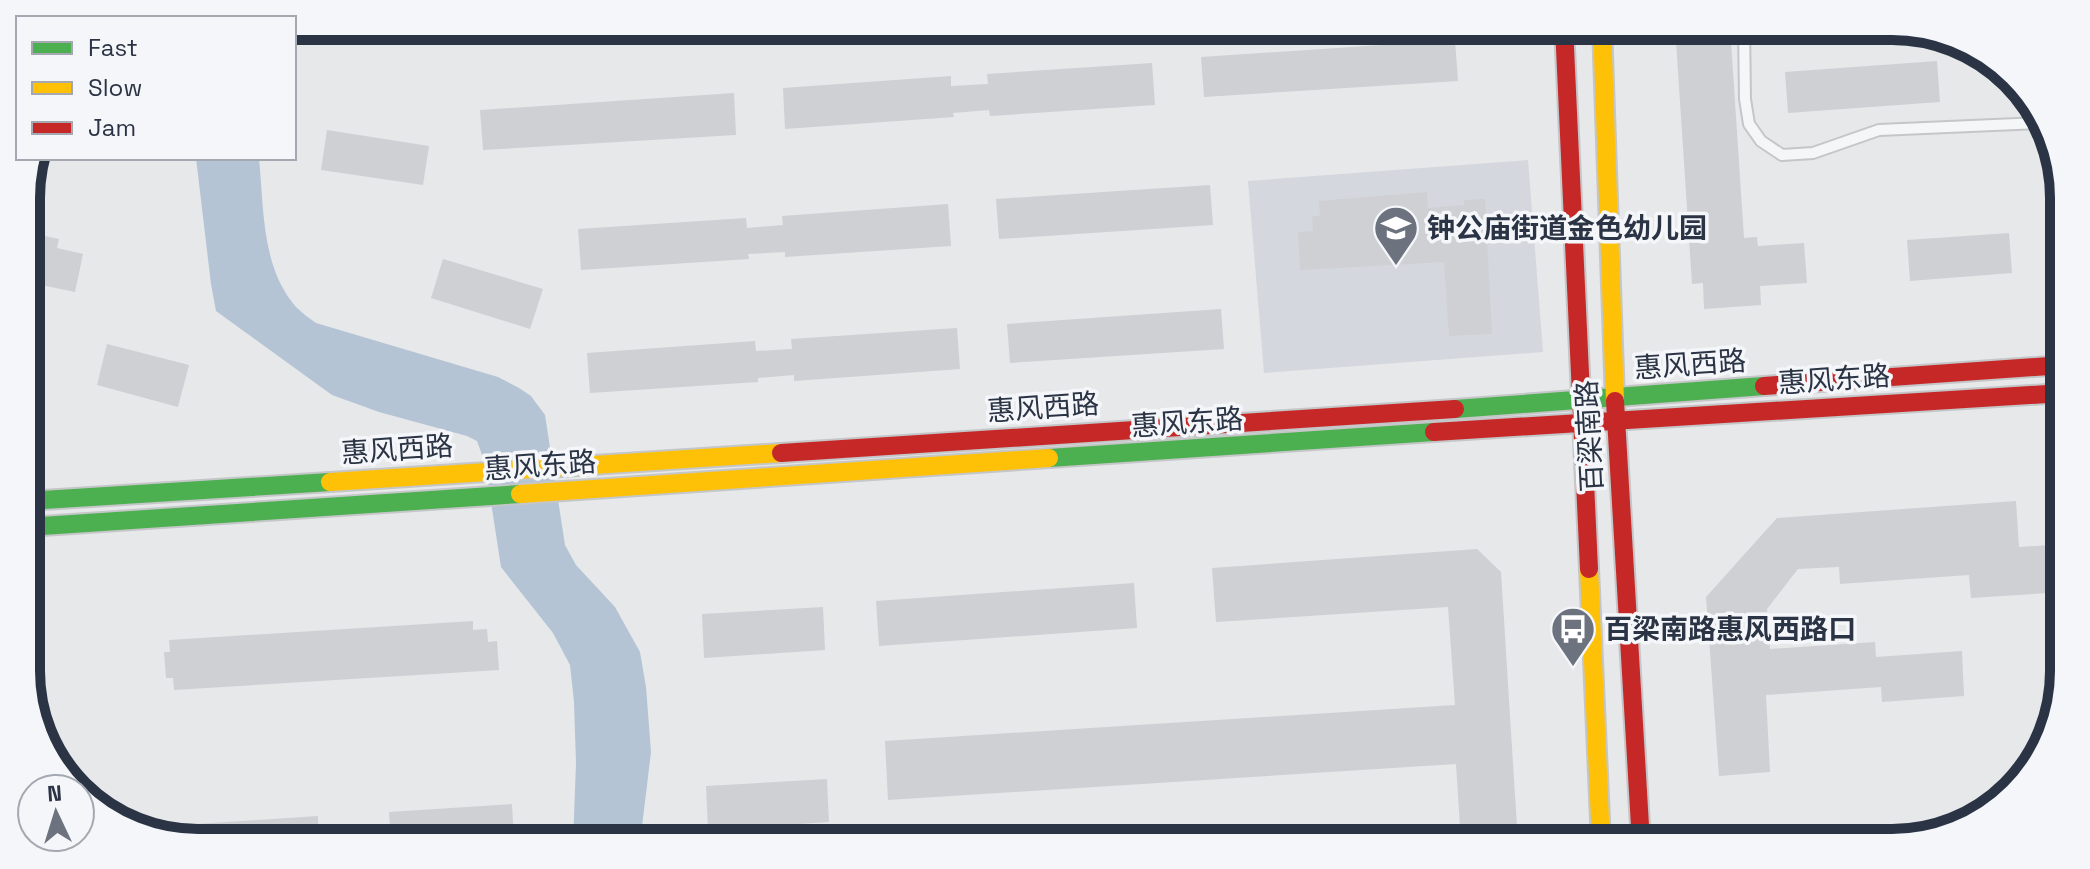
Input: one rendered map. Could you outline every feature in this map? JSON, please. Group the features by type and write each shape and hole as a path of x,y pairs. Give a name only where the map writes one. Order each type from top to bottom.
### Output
{"street":[{"name":"百梁南路","path":"1565,40 1600,829"},
{"name":"百梁南路","path":"1602,40 1616,420 1640,829"},
{"name":"惠风西路","path":"40,500 1581,401 1615,396 2050,366"},
{"name":"惠风东路","path":"40,526 2050,394"}],"lane":[{"path":"1744,40 1745,99 1749,124 1761,141 1782,155 1813,153 1879,130 2031,123"}],"shaded area":[{"name":"钟公庙街道金色幼儿园","path":"1528,160 1543,352 1264,373 1248,181"}],"water":[{"path":"196,160 259,160 270,255 276,274 296,307 316,323 498,377 531,396 545,415 565,545 576,565 615,607 640,652 651,752 642,829 574,829 576,763 570,665 553,633 501,567 485,463 477,441 332,395 216,311"}],"building":[{"path":"1455,40 1458,81 1204,97 1201,57"},
{"path":"1676,40 1731,40 1744,238 1757,237 1758,246 1804,243 1807,283 1760,286 1761,305 1704,309 1703,283 1692,284"},
{"path":"1937,61 1940,102 1788,113 1785,72"},
{"path":"1152,63 1155,105 990,116 989,110 953,113 954,117 785,129 783,88 951,76 951,86 988,84 987,74"},
{"path":"734,93 736,135 483,150 480,110"},
{"path":"327,130 429,146 423,185 321,170"},
{"path":"1210,185 1213,225 999,239 996,199"},
{"path":"1427,192 1428,208 1464,205 1464,200 1485,199 1492,334 1449,336 1444,262 1300,270 1298,232 1313,231 1312,216 1320,216 1319,201"},
{"path":"948,204 951,246 785,257 785,252 748,254 749,259 581,270 578,229 746,218 747,228 783,225 782,216"},
{"path":"2009,233 2012,273 1910,281 1907,240"},
{"path":"40,235 59,239 57,248 83,254 75,292 40,285"},
{"path":"443,259 543,289 530,329 431,298"},
{"path":"1221,309 1224,349 1010,363 1007,324"},
{"path":"957,328 960,369 794,381 794,375 758,378 758,382 590,393 587,353 755,341 756,351 792,349 791,339"},
{"path":"107,344 189,365 178,407 97,385"},
{"path":"2016,501 2019,547 2050,545 2050,593 1971,598 1969,575 1840,584 1839,567 1798,569 1767,609 1770,649 1875,642 1876,657 1962,651 1964,696 1882,702 1881,687 1766,695 1770,772 1719,776 1706,597 1777,518"},
{"path":"1477,549 1501,572 1517,829 1460,829 1456,764 888,800 885,741 1455,705 1448,607 1216,622 1212,568"},
{"path":"1134,583 1137,628 879,646 876,601"},
{"path":"823,607 825,650 704,658 702,614"},
{"path":"473,621 473,630 487,629 488,642 497,641 499,670 174,690 173,678 166,678 164,652 170,652 169,640"},
{"path":"827,779 829,822 708,829 706,786"},
{"path":"512,804 513,829 390,829 389,812"},
{"path":"318,816 318,829 195,829 195,824"}],"traffic: fast":[{"path":"1455,409 1764,386"},
{"path":"1049,458 1434,432"},
{"path":"40,500 330,482"},
{"path":"40,526 520,494"}],"traffic: slow":[{"path":"1602,40 1615,401"},
{"path":"330,482 781,453"},
{"path":"520,494 1049,458"},
{"path":"1589,569 1600,829"}],"traffic: jam":[{"path":"1565,40 1589,569"},
{"path":"1764,386 2050,366"},
{"path":"1434,432 2050,394"},
{"path":"1615,401 1640,829"},
{"path":"781,453 1455,409"}],"place":[{"name":"钟公庙街道金色幼儿园","path":"1396,267"},
{"name":"百梁南路惠风西路口","path":"1573,668"}]}
